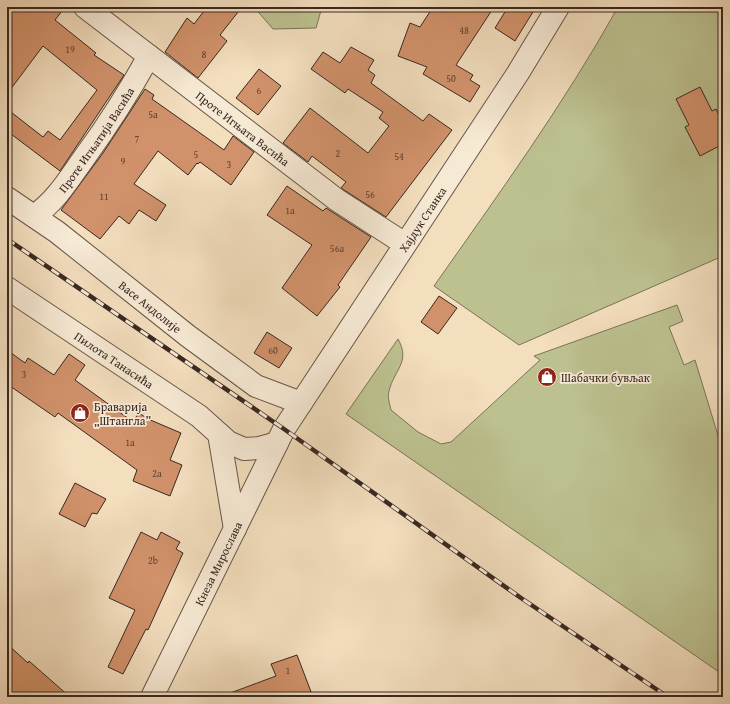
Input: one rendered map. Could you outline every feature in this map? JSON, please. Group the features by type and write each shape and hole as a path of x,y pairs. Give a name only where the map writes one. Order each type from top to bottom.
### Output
{"street":[{"name":"Проте Игњата Васића","path":"85,7 337,200 405,244"},
{"name":"Хајдук Станка","path":"280,436 300,403 518,74 558,7"},
{"name":"Проте Игњатија Васића","path":"34,216 52,201 69,180 130,92 148,56"},
{"name":"Васе Андолије","path":"7,198 88,255 188,336 256,386 300,403"},
{"name":"Пилота Танасића","path":"7,288 199,416 228,442 244,449 259,448 280,436"},
{"path":"219,434 235,529"},
{"name":"Кнеза Мирослава","path":"152,697 280,436"}],"green space":[{"path":"254,7 322,7 316,28 273,29"},
{"path":"618,7 723,7 723,256 519,345 434,286 553,114"},
{"path":"677,305 683,321 669,327 684,365 695,360 723,452 723,670 719,672 346,414 398,339 402,347 403,354 400,366 388,393 391,410 418,432 441,444 451,442 540,360 534,356"}],"building":[{"path":"7,7 65,7 55,20 96,53 94,55 124,75 60,171 7,131 7,109 43,137 48,131 60,140 97,90 43,46 7,94"},
{"path":"207,7 242,7 220,35 227,41 198,78 165,52 187,18 194,24"},
{"path":"433,7 494,7 456,65 473,75 470,80 480,86 470,102 423,74 427,67 398,56 410,23 420,27"},
{"path":"508,7 536,7 515,41 495,28"},
{"path":"351,47 374,60 368,70 375,75 371,83 423,121 429,114 452,130 386,217 341,188 346,182 312,156 308,162 283,143 310,108 368,153 389,126 379,118 383,112 348,89 345,93 311,69 323,52 340,63"},
{"path":"259,69 281,86 258,115 236,98"},
{"path":"700,87 712,111 716,109 723,123 723,144 700,156 685,127 689,125 676,99"},
{"path":"145,89 154,95 152,99 224,150 233,136 254,152 231,185 200,162 198,164 197,163 188,175 158,151 134,184 166,205 156,221 139,210 129,224 119,216 100,239 61,210 103,153"},
{"path":"287,186 323,211 326,208 371,237 338,285 340,287 317,316 282,288 312,245 267,215"},
{"path":"439,296 457,308 438,334 421,322"},
{"path":"267,332 292,348 279,368 254,353"},
{"path":"7,350 25,363 28,358 54,375 69,354 85,365 75,380 129,419 130,418 133,421 139,413 148,419 181,433 170,460 182,465 170,496 133,481 137,470 58,413 55,417 7,384"},
{"path":"75,483 106,499 97,514 92,513 85,527 59,514"},
{"path":"141,532 157,540 161,532 180,542 176,549 183,553 148,630 146,629 123,674 108,667 135,610 109,598"},
{"path":"7,644 28,663 29,661 70,697 7,697"},
{"path":"297,655 313,697 225,697 225,695 276,676 271,664"}],"railway":[{"path":"7,239 284,429 521,598 668,697"}],"place":[{"name":"Шабачки бувљак","path":"547,377"},
{"name":"Браварија „Штангла”","path":"80,413"}]}
